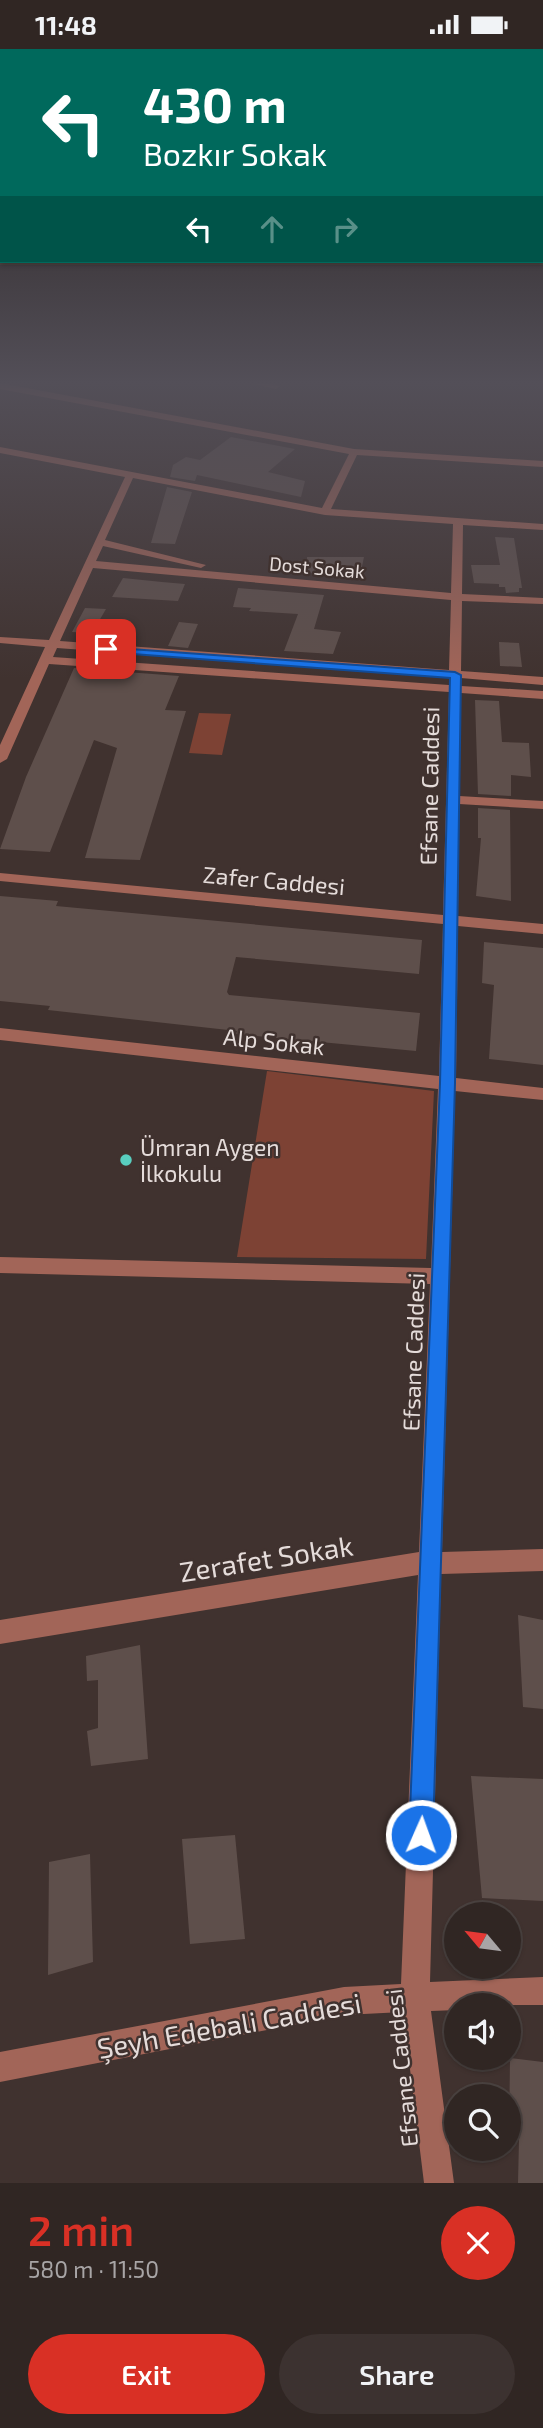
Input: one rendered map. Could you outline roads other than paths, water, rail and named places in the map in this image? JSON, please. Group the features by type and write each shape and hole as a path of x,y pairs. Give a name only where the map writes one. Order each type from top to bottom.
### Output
{"street":[{"path":"0,759 128,480"},
{"path":"143,480 325,512 543,527"},
{"path":"325,512 341,480"},
{"name":"Efsane Caddesi","path":"439,2183 415,1998 452,920 458,521"},
{"path":"99,542 267,580"},
{"name":"Dost Sokak","path":"88,564 455,597 543,601"},
{"path":"0,640 455,682 543,695"},
{"path":"46,660 455,682 543,681"},
{"path":"453,800 543,804"},
{"name":"Zafer Caddesi","path":"0,877 543,929"},
{"name":"Alp Sokak","path":"0,1034 543,1094"},
{"path":"0,1265 440,1276"},
{"name":"Zerafet Sokak","path":"0,1632 430,1564 543,1560"},
{"name":"Şeyh Edebali Caddesi","path":"0,2067 344,2001 543,1991"}],"place":[{"name":"Ümran Aygen İlkokulu","path":"126,1160"}]}
